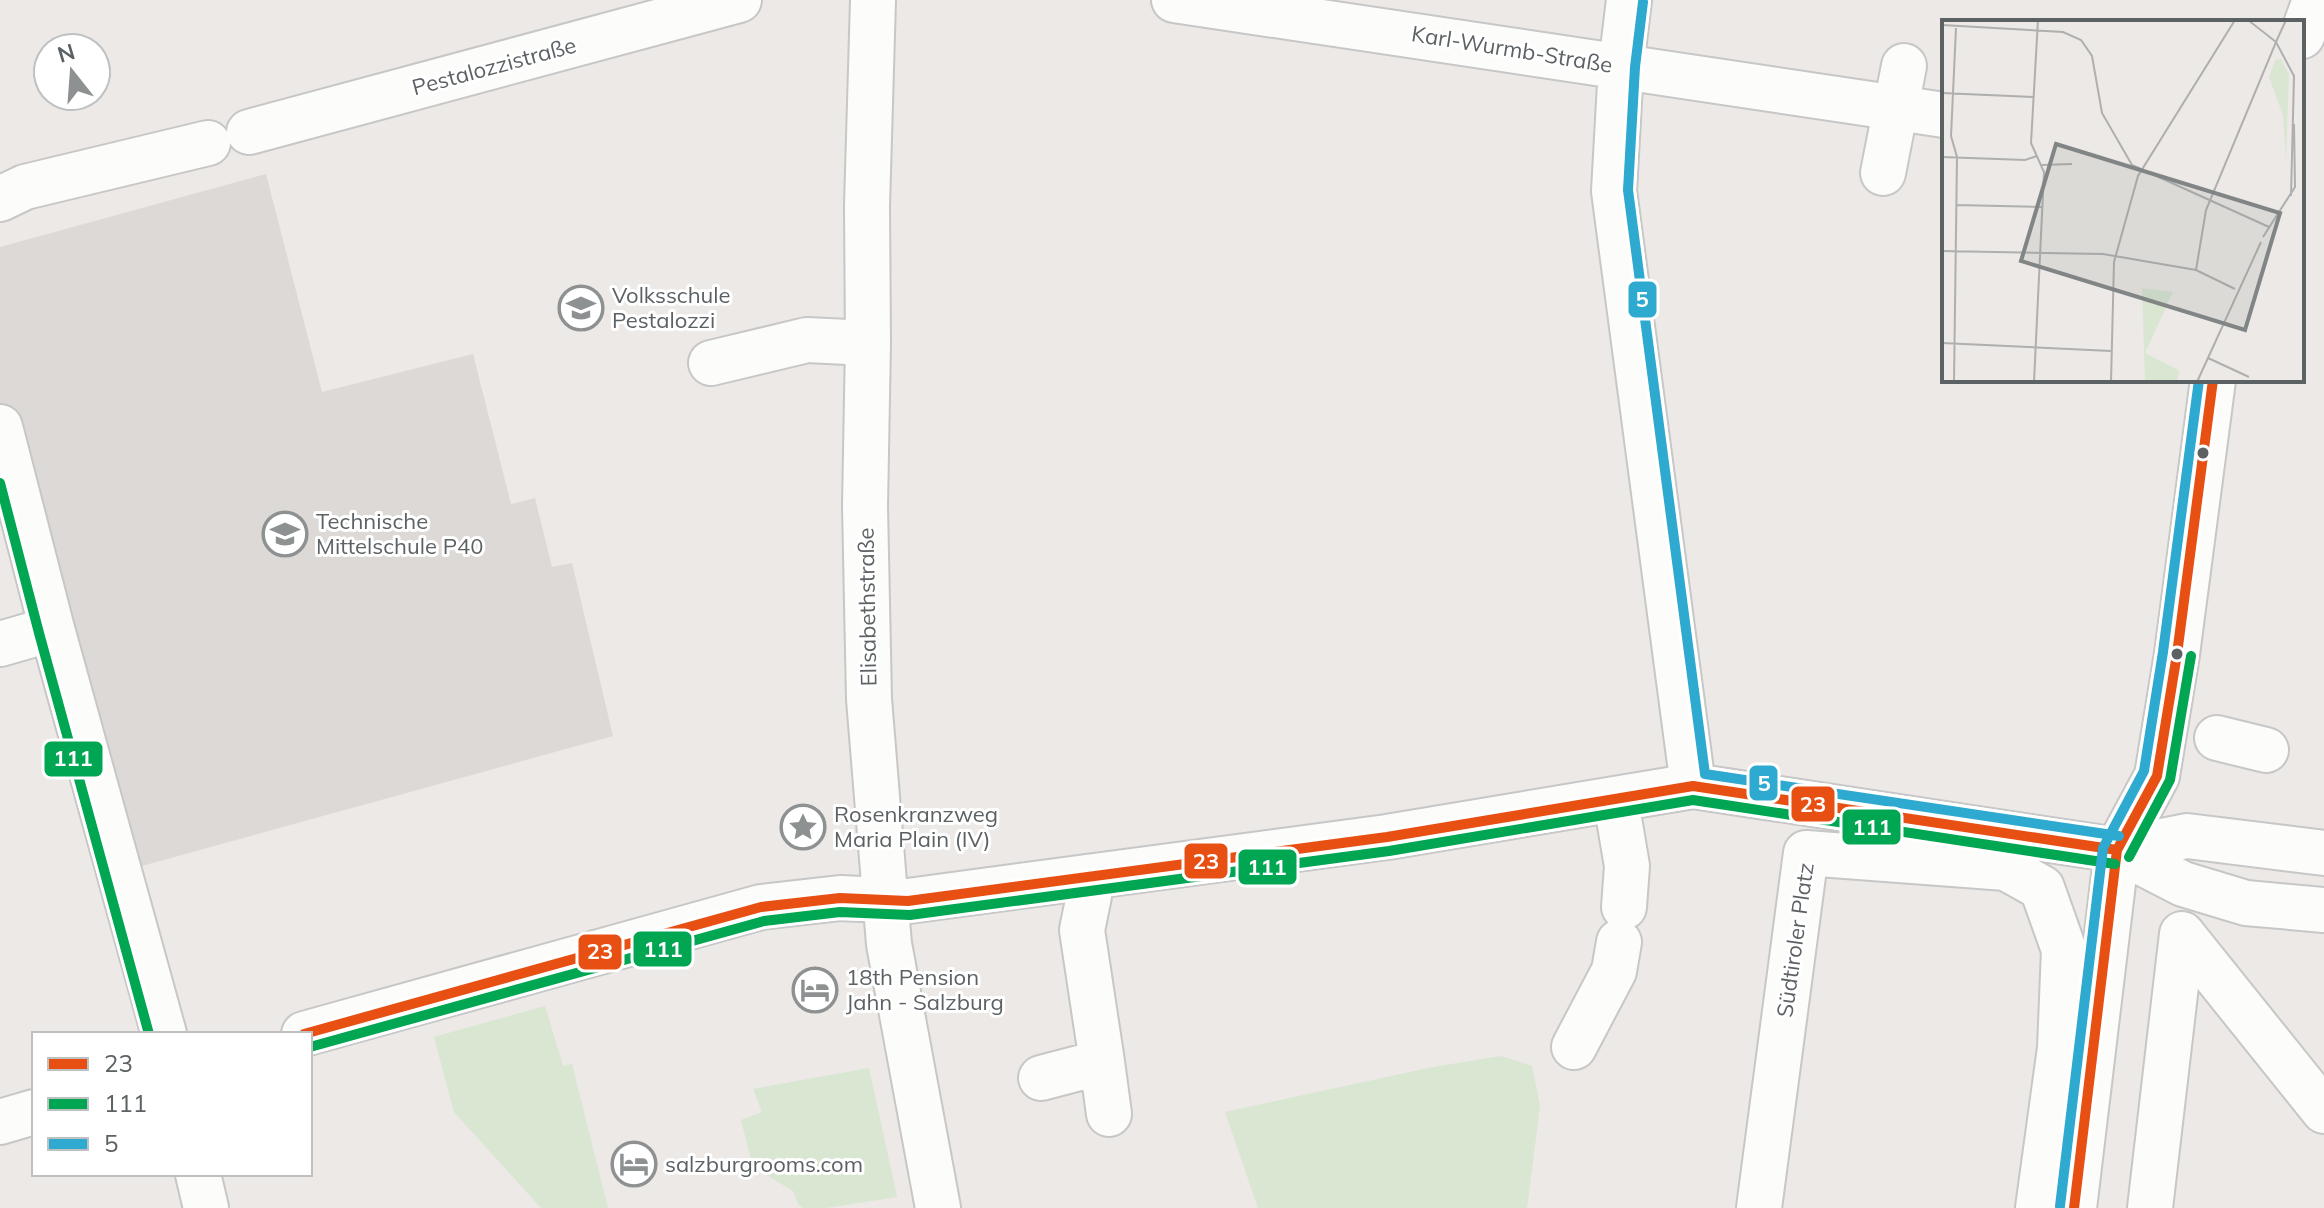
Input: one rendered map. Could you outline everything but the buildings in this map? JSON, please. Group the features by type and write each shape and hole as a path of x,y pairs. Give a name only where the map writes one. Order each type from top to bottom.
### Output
{"street":[{"name":"Pestalozzistraße","path":"249,132 739,0"},
{"name":"Elisabethstraße","path":"873,0 867,206 868,343 877,434 865,506 869,699 889,944 938,1208"},
{"path":"1629,0 1621,66 1614,191 1693,786"},
{"path":"2304,30 2315,0"},
{"name":"Karl-Wurmb-Straße","path":"1194,1 1621,66 1899,87 1942,114"},
{"path":"1883,173 1899,87"},
{"path":"0,199 25,187 208,143"},
{"path":"711,363 807,340 868,343"},
{"path":"2074,1208 2117,850 2157,776 2177,654 2213,382"},
{"path":"0,427 52,629 163,1032"},
{"path":"0,644 52,629"},
{"path":"2217,738 2266,750"},
{"path":"311,1032 761,907 840,898 908,901 1387,837 1693,786 2117,850 2183,884 2246,903 2324,910"},
{"path":"1574,1047 1614,971 1622,925 1627,866 1616,801"},
{"path":"2117,850 2187,836 2324,853"},
{"name":"Südtiroler Platz","path":"1759,1208 1806,853 2006,868 2042,888 2064,950 2060,1048 2038,1208"},
{"path":"1087,877 1089,896 1082,930 1109,1114"},
{"path":"2150,1208 2182,934 2324,1111"},
{"path":"1041,1078 1102,1062"},
{"path":"0,1122 32,1113"},
{"path":"198,1176 206,1208"}],"shaded area":[{"name":"Technische Mittelschule P40","path":"266,174 322,392 473,354 511,504 535,498 552,567 572,563 613,736 120,872 0,443 0,247"}],"green space":[{"path":"545,1006 563,1066 572,1064 608,1208 541,1208 454,1112 434,1037"},
{"path":"1501,1056 1532,1066 1540,1106 1527,1208 1258,1208 1225,1112 1433,1067"},
{"path":"869,1068 897,1197 826,1208 803,1208 793,1191 760,1171 751,1159 741,1120 762,1112 753,1089"}],"transit line":[{"name":"5","path":"1643,2 1635,67 1628,190 1705,774 2119,836"},
{"name":"5","path":"2060,1206 2103,848 2144,771 2199,382"},
{"name":"23","path":"2074,1208 2117,850 2157,776 2177,654 2213,382"},
{"name":"111","path":"0,483 148,1032"},
{"name":"111","path":"2129,857 2170,780 2191,656"},
{"name":"23","path":"311,1032 761,907 840,898 908,901 1387,837 1693,786 2117,850"},
{"name":"111","path":"312,1046 764,921 840,912 910,915 1389,851 1693,800 2115,864"}],"place":[{"name":"Volksschule Pestalozzi","path":"581,308"},
{"name":"Technische Mittelschule P40","path":"285,534"},
{"name":"Rosenkranzweg Maria Plain (IV)","path":"803,827"},
{"name":"18th Pension Jahn - Salzburg","path":"815,990"},
{"name":"salzburgrooms.com","path":"634,1164"}]}
